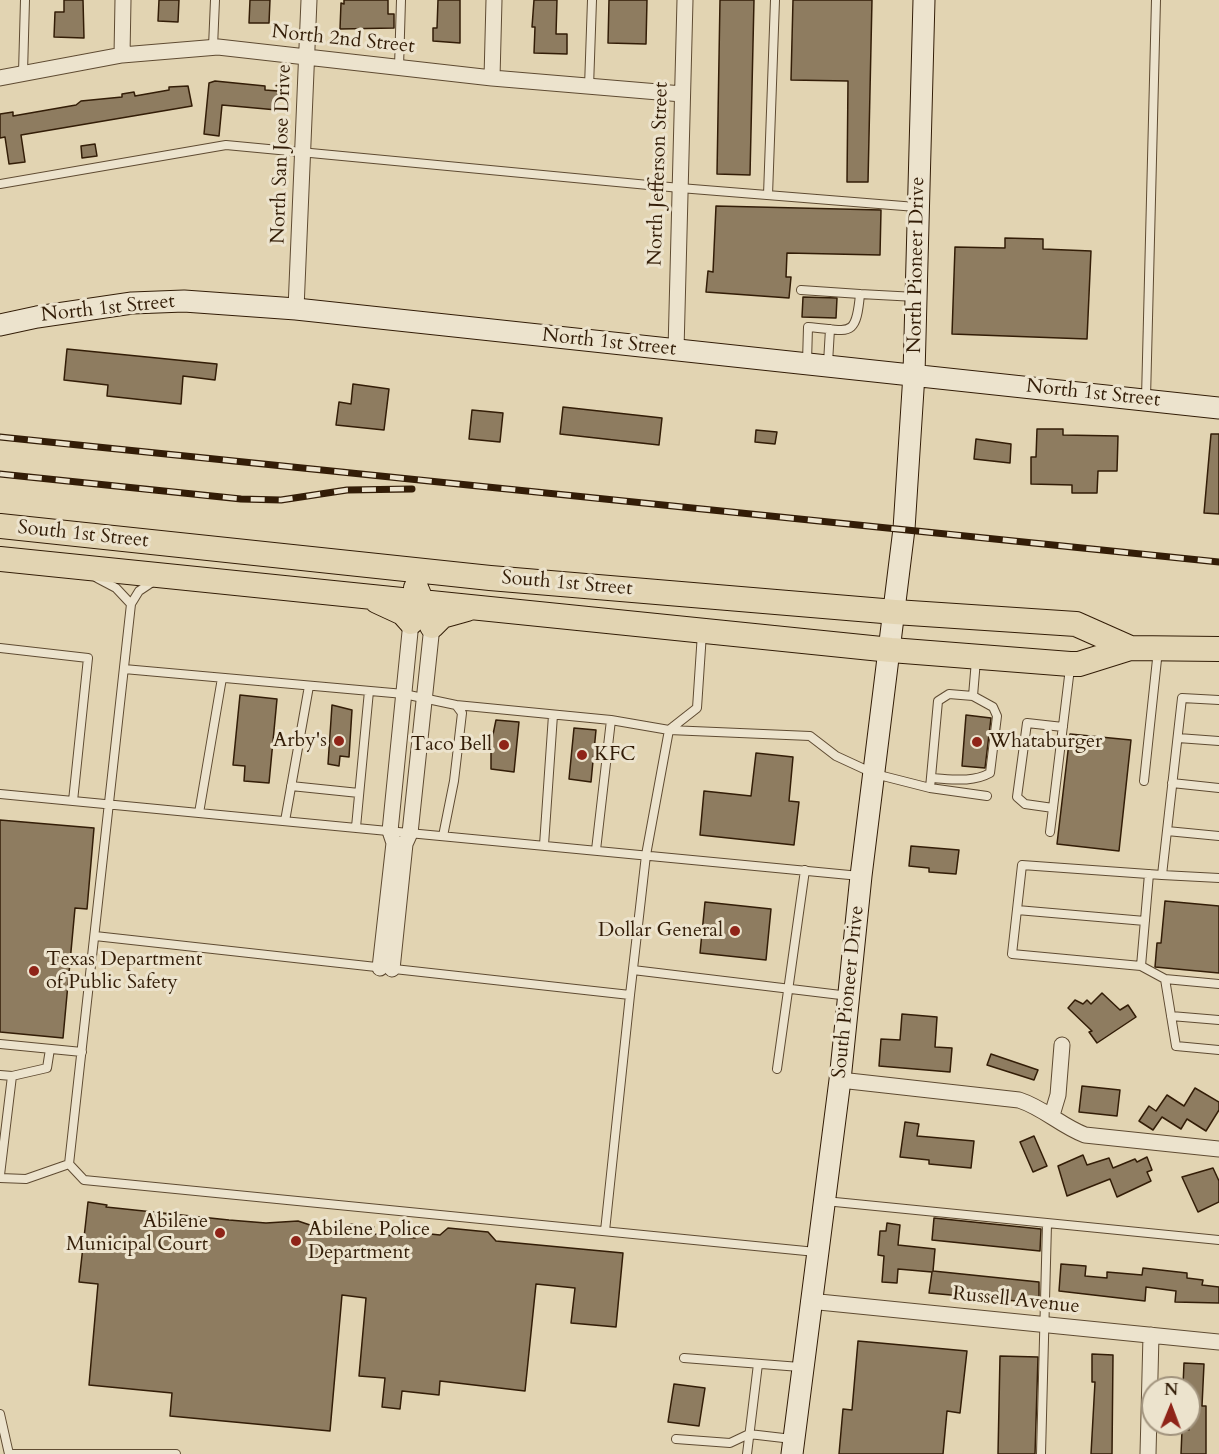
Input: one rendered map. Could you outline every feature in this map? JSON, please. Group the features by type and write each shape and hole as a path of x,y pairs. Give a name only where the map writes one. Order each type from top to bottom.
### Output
{"main road":[{"name":"South 1st Street","path":"0,526 460,575 895,612 1076,624 1130,648"},
{"name":"South 1st Street","path":"0,559 357,594 421,610 476,607 891,650 1070,664 1079,664 1130,648 1219,649"},
{"path":"398,569 414,585 421,610"},
{"path":"421,610 428,589 460,575"}],"street":[{"path":"122,55 123,0"},
{"name":"North San Jose Drive","path":"296,309 309,0"},
{"path":"492,78 494,0"},
{"name":"North Jefferson Street","path":"676,350 685,0"},
{"name":"North Pioneer Drive","path":"904,530 914,374 924,0"},
{"name":"North 2nd Street","path":"0,78 122,55 213,47 492,78 682,93"},
{"name":"North 1st Street","path":"0,325 37,317 132,303 184,301 296,309 1219,408"},
{"name":"South Pioneer Drive","path":"792,1447 809,1302 840,1080 861,876 891,650 904,530"},
{"path":"386,968 394,843 390,831 404,694 421,610"},
{"path":"386,968 405,844 410,833 424,698 421,610"},
{"path":"1052,1115 1058,1095 1062,1045"},
{"path":"840,1080 1019,1100 1036,1105 1068,1129 1085,1135 1219,1149"},
{"name":"Russell Avenue","path":"809,1302 1219,1342"},
{"path":"1148,1454 1150,1335"}],"lane":[{"path":"23,73 26,0"},
{"path":"213,47 214,0"},
{"path":"399,67 401,0"},
{"path":"589,87 592,0"},
{"path":"768,195 775,0"},
{"path":"1146,400 1156,0"},
{"path":"0,184 226,145 680,188 919,207"},
{"path":"801,290 916,297"},
{"path":"817,364 808,327 845,330 854,327 858,322 861,294"},
{"path":"817,364 830,329"},
{"path":"57,565 99,579 116,588 131,604"},
{"path":"170,575 139,591 131,604 69,1164 84,1180 816,1252"},
{"path":"605,1231 646,855 669,730 697,708 703,630"},
{"path":"0,648 88,658 74,801"},
{"path":"1144,781 1158,649"},
{"path":"974,696 976,656"},
{"path":"1050,832 1070,664"},
{"path":"124,669 404,694 456,705 611,720 669,730 810,736 836,756 875,774 930,788 987,796"},
{"path":"199,813 222,678"},
{"path":"285,821 309,686"},
{"path":"356,827 369,691"},
{"path":"930,788 938,701 949,694 974,696 993,707 997,716 990,773 980,779 931,778"},
{"path":"1162,875 1182,698 1219,700"},
{"path":"442,836 454,781 462,713 456,705"},
{"path":"544,845 553,715"},
{"path":"596,850 611,720"},
{"path":"1053,808 1025,804 1017,796 1027,723 1063,727"},
{"path":"1178,738 1219,741"},
{"path":"1172,783 1219,788"},
{"path":"291,786 359,793"},
{"path":"0,794 861,876"},
{"path":"1167,831 1219,836"},
{"path":"1219,878 1022,865 1012,954 1141,966 1166,979 1219,984"},
{"path":"777,1069 805,870"},
{"path":"1141,966 1149,874"},
{"path":"1017,910 1145,921"},
{"path":"95,936 630,994"},
{"path":"633,970 849,996"},
{"path":"1166,979 1176,1046 1219,1050"},
{"path":"1171,1016 1219,1020"},
{"path":"0,1044 81,1052"},
{"path":"0,1075 12,1076 47,1068 50,1049"},
{"path":"12,1076 0,1176 26,1179 69,1164"},
{"path":"823,1201 1219,1240"},
{"path":"1041,1454 1047,1224"},
{"path":"684,1358 802,1367"},
{"path":"747,1454 758,1364"},
{"path":"0,1414 9,1454 176,1454"},
{"path":"676,1439 729,1443 749,1434 792,1447"}],"building":[{"path":"64,0 83,0 84,38 54,37 55,12 64,12"},
{"path":"159,0 179,0 178,22 158,21"},
{"path":"250,0 270,0 269,23 249,23"},
{"path":"344,0 388,0 388,14 394,14 394,28 340,29 341,3 344,4"},
{"path":"438,0 460,0 460,43 433,41 433,28 437,28"},
{"path":"534,0 557,0 556,34 567,34 567,54 534,53 535,27 532,27"},
{"path":"609,0 647,0 646,44 608,43"},
{"path":"720,0 754,0 750,175 717,174"},
{"path":"793,0 872,0 868,182 847,182 848,81 791,80"},
{"path":"215,81 265,86 265,90 278,91 277,110 222,105 219,136 204,134 209,83"},
{"path":"188,86 192,106 21,135 25,162 9,164 5,137 0,138 0,114 13,112 13,116 76,105 81,101 122,97 122,94 134,92 135,96 169,90 169,87"},
{"path":"95,144 97,156 82,158 81,146"},
{"path":"716,206 881,210 880,255 787,253 786,277 791,277 789,298 706,292 708,271 713,272"},
{"path":"1005,238 1043,239 1043,249 1091,251 1087,339 952,334 955,247 1005,248"},
{"path":"803,297 837,298 836,318 802,317"},
{"path":"67,349 217,364 215,380 183,376 181,404 107,396 108,385 64,380"},
{"path":"353,384 389,389 384,430 336,425 339,402 351,404"},
{"path":"563,407 662,418 659,445 560,434"},
{"path":"472,410 503,413 500,442 469,439"},
{"path":"1037,429 1063,429 1063,435 1118,436 1117,471 1098,471 1097,493 1072,493 1072,485 1031,484 1031,457 1036,457"},
{"path":"756,430 777,432 775,444 755,442"},
{"path":"1211,434 1219,434 1219,514 1204,513"},
{"path":"976,439 1011,444 1010,463 974,459"},
{"path":"240,695 277,699 269,783 244,781 245,766 233,765"},
{"name":"Arby's","path":"332,705 352,710 349,757 340,756 339,766 328,764"},
{"name":"Whataburger","path":"966,715 991,718 985,768 962,766"},
{"name":"Taco Bell","path":"496,720 519,722 514,772 491,769 491,744"},
{"name":"KFC","path":"574,728 596,730 591,782 569,779"},
{"path":"1070,734 1131,740 1119,851 1057,844"},
{"path":"756,753 793,757 789,801 799,802 794,845 700,835 704,791 751,796"},
{"name":"Texas Department of Public Safety","path":"0,820 94,828 87,909 75,908 63,1038 0,1032"},
{"path":"911,846 959,850 956,874 929,872 929,868 909,866"},
{"path":"1165,901 1219,906 1219,973 1155,967 1157,943 1161,943"},
{"name":"Dollar General","path":"705,902 771,909 766,960 700,953"},
{"path":"1102,993 1120,1010 1128,1005 1136,1017 1097,1043 1089,1032 1092,1031 1068,1008 1075,1000 1083,1004 1087,1000 1091,1004"},
{"path":"902,1014 937,1017 935,1047 952,1048 950,1072 879,1066 881,1039 900,1040"},
{"path":"991,1054 1038,1070 1034,1080 987,1065"},
{"path":"1082,1086 1120,1090 1117,1116 1079,1112"},
{"path":"1195,1088 1219,1102 1219,1110 1206,1131 1187,1119 1181,1129 1162,1117 1153,1130 1139,1121 1149,1106 1156,1111 1167,1095 1184,1106"},
{"path":"905,1122 919,1124 917,1136 974,1141 971,1168 929,1164 929,1160 900,1157"},
{"path":"1034,1136 1047,1166 1033,1172 1020,1142"},
{"path":"1083,1155 1087,1165 1109,1158 1113,1168 1147,1157 1152,1170 1147,1172 1151,1181 1117,1197 1110,1179 1067,1196 1058,1166"},
{"path":"1213,1168 1219,1181 1219,1202 1198,1212 1182,1177"},
{"path":"88,1202 107,1205 106,1207 229,1220 266,1223 298,1221 322,1229 349,1231 350,1224 374,1227 374,1234 415,1238 421,1233 440,1235 448,1228 488,1232 496,1241 623,1253 616,1327 571,1323 575,1288 536,1284 525,1391 440,1381 439,1395 402,1391 400,1409 382,1407 385,1378 359,1376 366,1298 342,1295 330,1431 170,1416 172,1393 89,1385 98,1284 79,1282"},
{"path":"934,1218 1041,1229 1040,1251 932,1240"},
{"path":"887,1223 900,1225 898,1245 935,1249 933,1271 1039,1282 1039,1303 929,1293 932,1272 898,1269 897,1283 882,1282 884,1256 878,1255 880,1231 886,1231"},
{"path":"1061,1264 1086,1266 1085,1276 1107,1278 1107,1272 1142,1275 1143,1268 1187,1273 1187,1278 1203,1280 1202,1285 1219,1287 1219,1303 1175,1302 1176,1291 1146,1287 1145,1301 1059,1291"},
{"path":"858,1341 967,1351 960,1413 947,1411 943,1454 839,1454 843,1409 852,1410"},
{"path":"1092,1354 1113,1355 1112,1454 1091,1454 1095,1382 1092,1382"},
{"path":"1000,1356 1038,1357 1035,1454 998,1454"},
{"path":"1184,1363 1204,1364 1202,1406 1206,1406 1206,1454 1181,1454 1182,1436 1201,1436 1201,1376 1183,1376"},
{"path":"674,1384 705,1388 699,1426 668,1422"}],"railway":[{"path":"0,437 1219,562"},
{"path":"0,474 241,499 281,500 347,490 412,489"}],"place":[{"name":"Arby's","path":"339,741"},
{"name":"Whataburger","path":"977,742"},
{"name":"Taco Bell","path":"504,745"},
{"name":"KFC","path":"582,755"},
{"name":"Dollar General","path":"735,931"},
{"name":"Texas Department of Public Safety","path":"34,971"},
{"name":"Abilene Municipal Court","path":"220,1233"},
{"name":"Abilene Police Department","path":"296,1241"}]}
